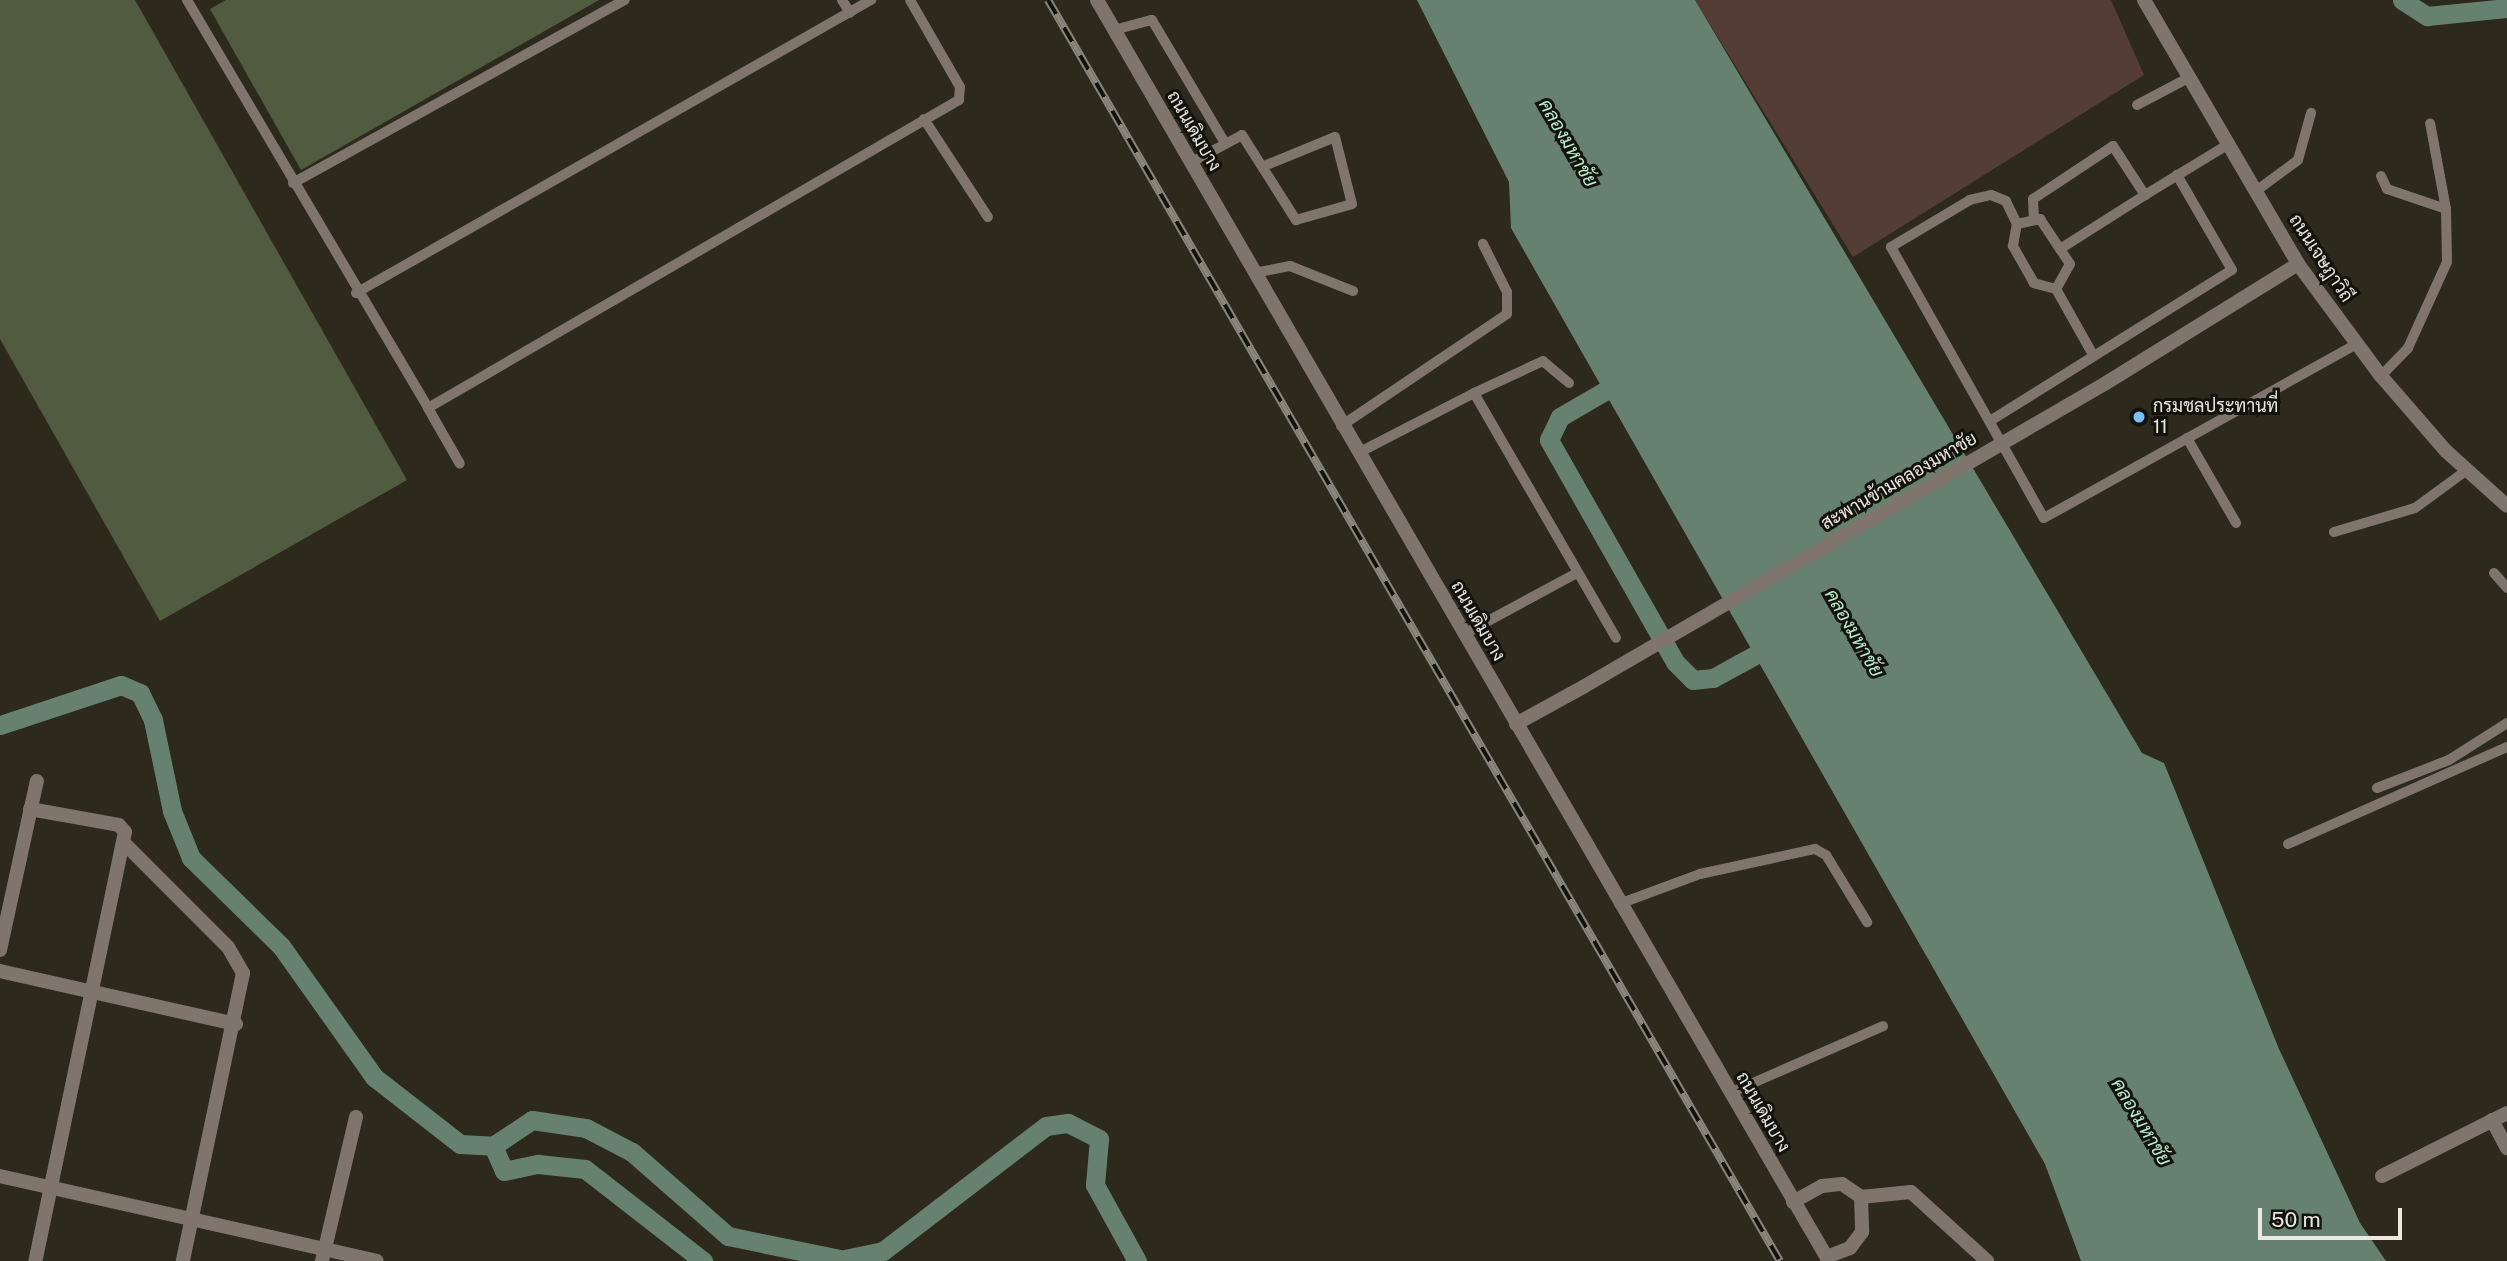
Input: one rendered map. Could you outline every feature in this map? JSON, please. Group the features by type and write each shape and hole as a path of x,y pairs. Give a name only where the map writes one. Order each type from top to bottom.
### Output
{"street":[{"name":"ถนนเดิมบาง","path":"1097,0 1341,426 1828,1259"},
{"name":"ถนนเจษฎาวิถี","path":"2144,0 2298,264 2381,376 2467,470 2507,506"},
{"name":"สะพานข้ามคลองมหาชัย","path":"1516,724 2106,383 2298,264"},
{"path":"0,950 37,781"},
{"path":"30,809 119,825 124,843 96,990 35,1261"},
{"path":"124,843 238,960 243,991 183,1261"},
{"path":"0,971 96,990 236,1024"},
{"path":"2382,1176 2507,1113"},
{"path":"323,1255 356,1117"},
{"path":"2492,1120 2507,1148"},
{"path":"0,1177 192,1220 323,1255 377,1261"},
{"path":"1793,1202 1822,1186 1842,1184 1861,1197 1911,1192 1987,1261"},
{"path":"1828,1259 1850,1248 1862,1232 1861,1197"}],"lane":[{"path":"189,0 356,293 460,464"},
{"path":"293,183 625,0"},
{"path":"842,0 850,13"},
{"path":"356,293 871,0"},
{"path":"428,408 963,96 910,0"},
{"path":"1114,30 1144,17 1152,20 1225,143"},
{"path":"2137,105 2190,76"},
{"path":"2256,191 2298,160 2311,113"},
{"path":"924,120 988,217"},
{"path":"2381,376 2408,348 2447,262 2446,209 2430,123"},
{"path":"1190,163 1225,143 1248,136 1264,166 1296,220 1352,204 1335,137 1264,166"},
{"path":"2060,249 2229,144"},
{"path":"2034,219 2033,199 2113,146 2145,195"},
{"path":"1990,421 2075,372 2092,353 2232,270 2177,176"},
{"path":"2381,176 2387,189 2446,209"},
{"path":"2092,353 2056,289 2034,283 2013,246 2017,224 2006,201 1991,195 1970,200 1891,247 2045,517 2356,344"},
{"path":"2017,224 2040,219 2060,249 2069,274 2056,289"},
{"path":"1341,426 1507,314 1507,292 1483,244"},
{"path":"1254,273 1283,265 1353,291"},
{"path":"1358,453 1534,362 1552,363 1569,383"},
{"path":"1474,393 1575,574 1616,638"},
{"path":"2187,438 2236,523"},
{"path":"2334,532 2415,508 2467,470"},
{"path":"2494,573 2507,588"},
{"path":"1464,634 1575,574"},
{"path":"2377,788 2449,760 2507,723"},
{"path":"2288,844 2507,747"},
{"path":"1619,904 1700,874 1815,849 1826,855 1867,922"},
{"path":"1730,1093 1882,1026"}],"shaded area":[{"path":"1695,0 2111,0 2144,75 1853,257"}],"water":[{"name":"คลองมหาชัย","path":"1417,0 1695,0 2142,753 2164,763 2279,1049 2360,1223 2386,1261 2081,1261 2045,1164 1511,228 1509,182"}],"building":[{"path":"0,0 135,0 407,480 160,621 0,339"},
{"path":"226,0 599,0 301,170 210,9"}],"waterway":[{"path":"2402,0 2427,16 2507,8"},
{"path":"1627,378 1560,417 1549,440 1675,662 1693,680 1713,678 1777,643"},
{"path":"0,725 121,685 140,693 153,720 172,811 191,858 281,946 374,1077 460,1144 493,1146 532,1120 586,1128 632,1152 728,1236 839,1259"},
{"path":"835,1261 883,1251 1046,1126 1068,1123 1099,1139 1095,1185 1137,1261"},
{"path":"493,1146 504,1171 538,1164 585,1169 703,1261"}],"railway":[{"path":"1048,0 1780,1261"}],"place":[{"name":"กรมชลประทานที่ 11","path":"2139,417"}]}
